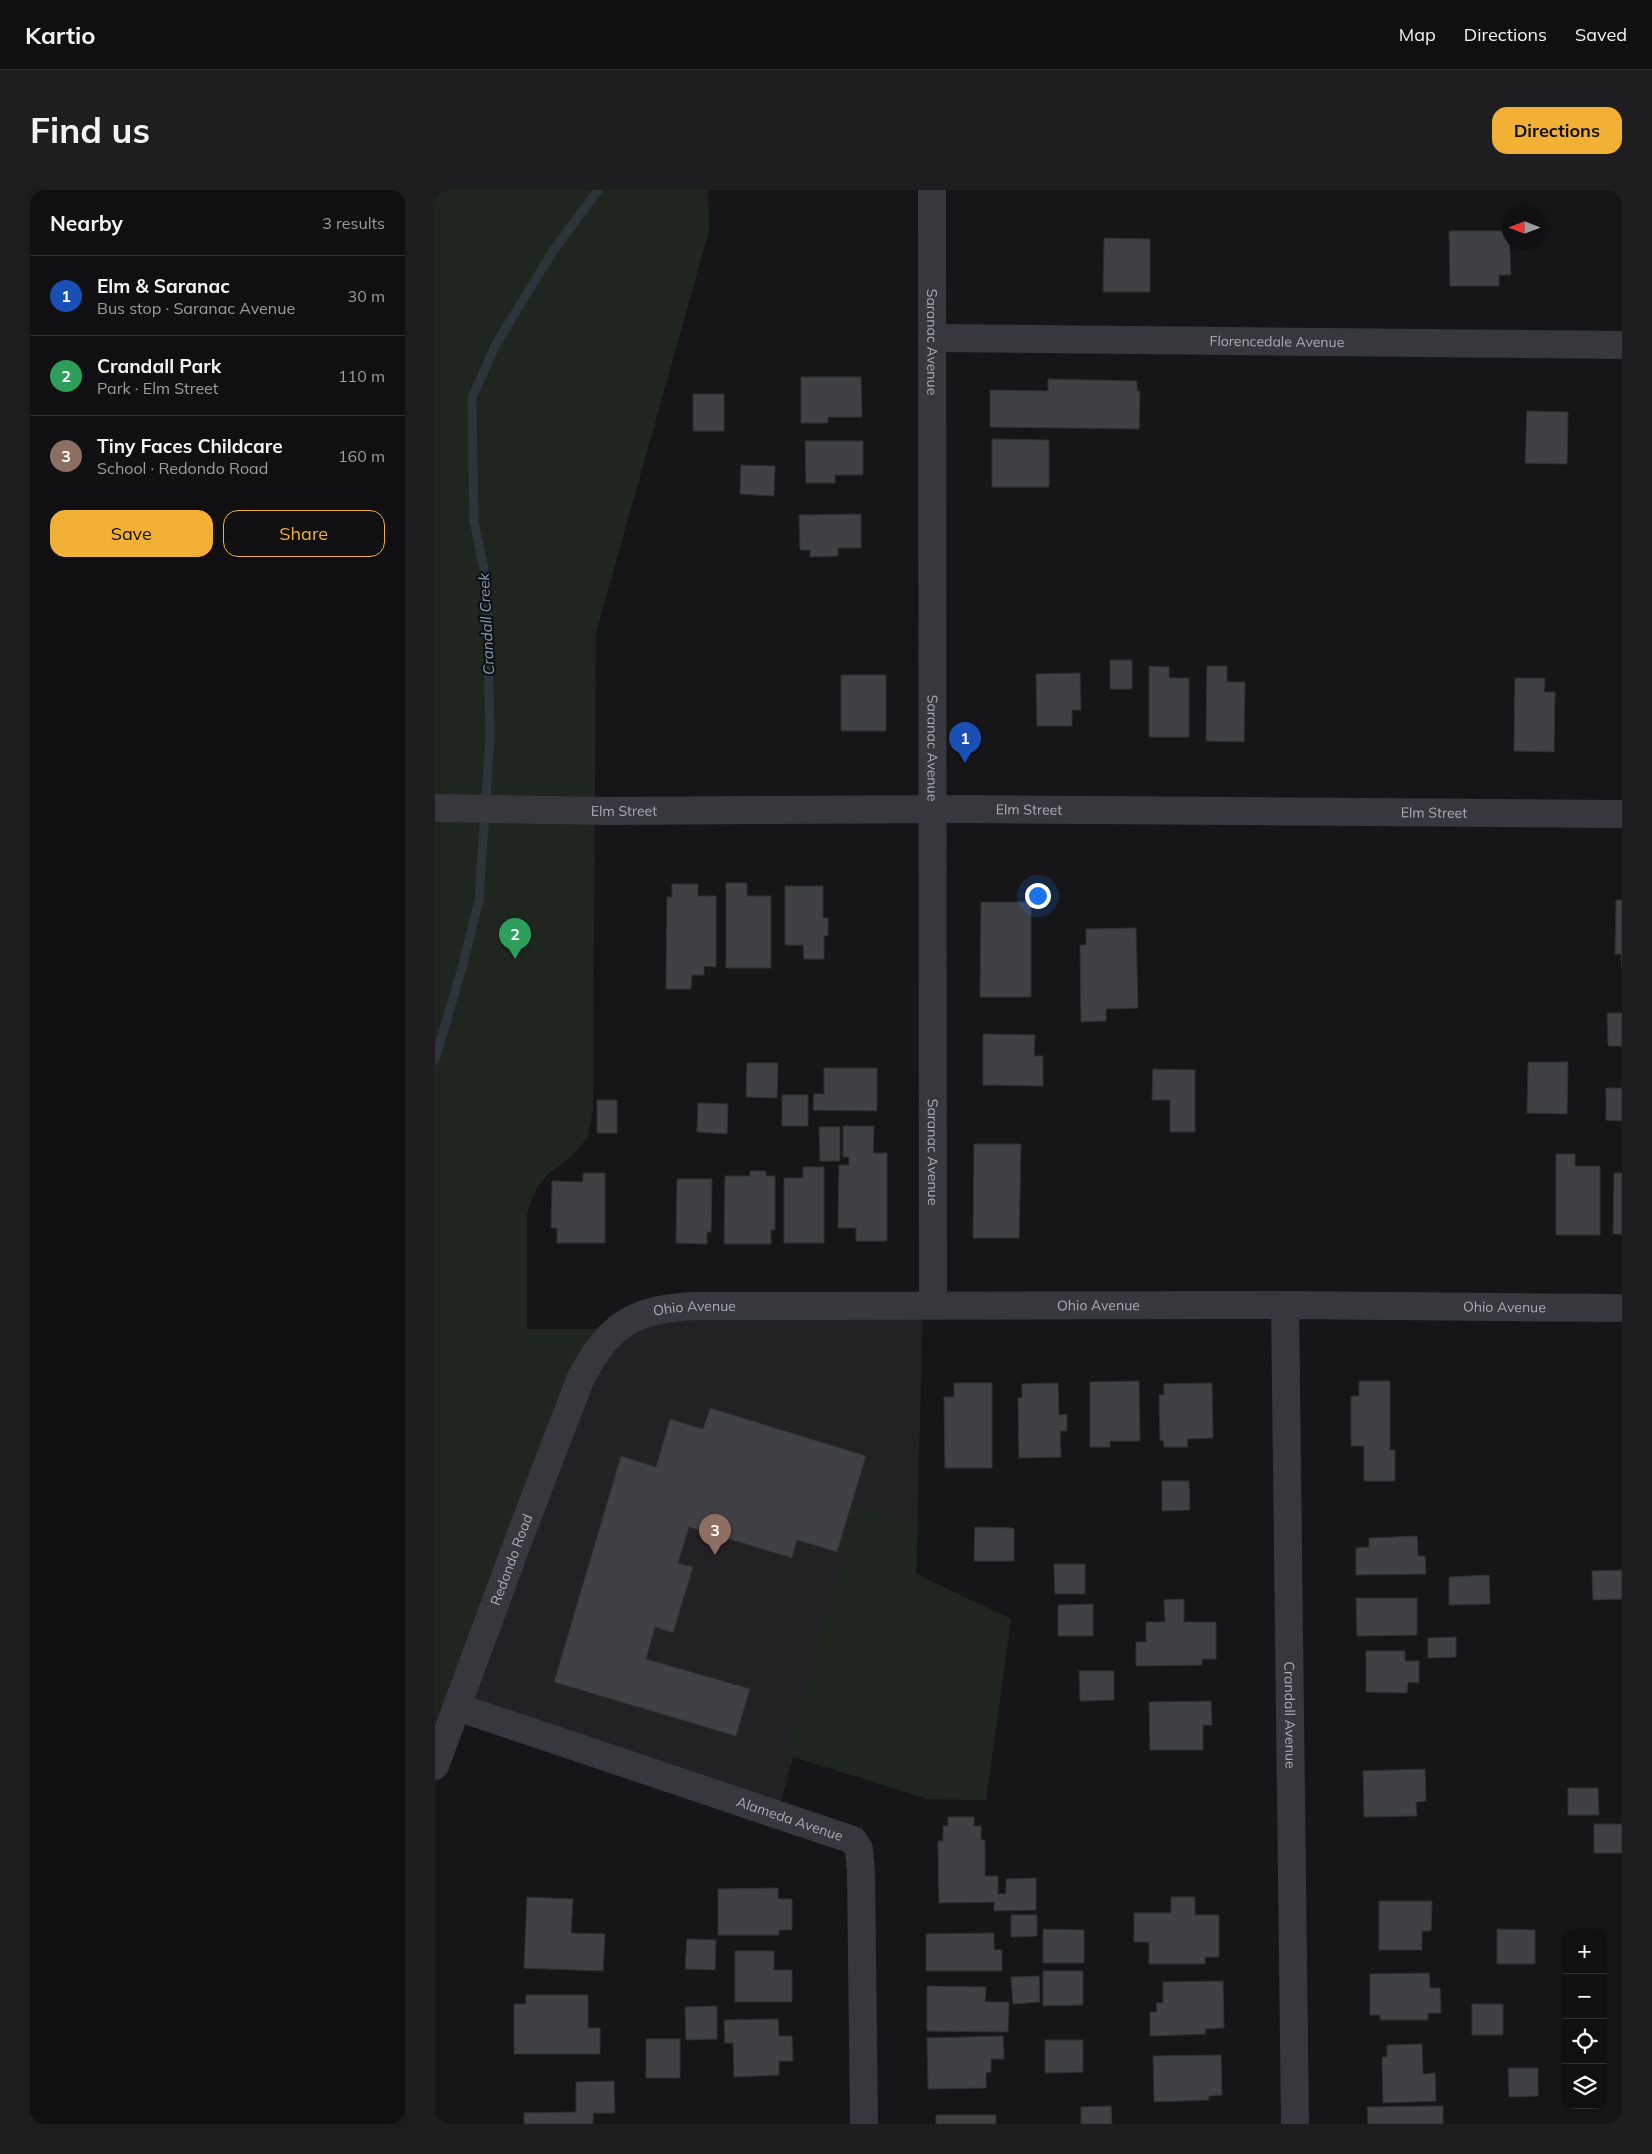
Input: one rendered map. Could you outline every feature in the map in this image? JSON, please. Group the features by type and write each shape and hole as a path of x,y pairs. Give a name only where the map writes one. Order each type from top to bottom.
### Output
{"street":[{"name":"Saranac Avenue","path":"932,190 933,1305"},
{"name":"Florencedale Avenue","path":"932,338 1622,344"},
{"name":"Elm Street","path":"435,808 606,811 932,809 1622,814"},
{"name":"Ohio Avenue","path":"592,1356 616,1329 638,1315 659,1309 697,1306 1285,1305 1622,1308"},
{"name":"Crandall Avenue","path":"1285,1305 1295,2124"},
{"name":"Redondo Road","path":"435,1766 579,1380 592,1356"},
{"name":"Alameda Avenue","path":"457,1707 853,1840 859,1849 861,1872 864,2124"}],"shaded area":[{"path":"435,190 708,190 709,231 596,633 593,1109 588,1137 571,1157 549,1173 536,1189 527,1214 527,1329 616,1329 435,1766"},
{"path":"923,1305 916,1574 1011,1619 986,1800 928,1799 793,1757 778,1814 457,1707 580,1380 638,1315"},
{"path":"851,1506 918,1523 916,1574 1011,1619 986,1800 928,1799 787,1755 846,1554 837,1552"}],"building":[{"path":"1449,231 1502,231 1502,250 1510,250 1511,275 1499,275 1499,286 1450,286"},
{"path":"1104,238 1150,239 1150,292 1103,292"},
{"path":"801,377 861,377 862,417 828,417 828,423 801,423"},
{"path":"1048,379 1137,381 1137,391 1140,391 1139,429 990,427 990,390 1048,391"},
{"path":"693,394 724,394 724,431 693,431"},
{"path":"1527,411 1568,412 1567,464 1525,463"},
{"path":"992,439 1049,440 1049,487 992,487"},
{"path":"805,441 863,441 863,475 835,475 835,483 806,483"},
{"path":"741,465 775,466 774,496 740,494"},
{"path":"861,514 861,548 838,548 838,556 810,557 810,550 800,550 799,515"},
{"path":"1110,660 1132,660 1132,689 1110,689"},
{"path":"1149,666 1169,667 1169,678 1189,678 1189,737 1149,737"},
{"path":"1207,666 1227,666 1227,682 1245,682 1244,742 1206,741"},
{"path":"1080,673 1081,710 1072,710 1072,726 1037,726 1036,674"},
{"path":"841,675 886,675 886,731 841,731"},
{"path":"1515,678 1545,678 1544,692 1555,692 1554,752 1514,751"},
{"path":"726,883 747,883 747,896 771,896 771,968 726,968"},
{"path":"672,884 698,884 698,896 716,896 716,967 704,966 704,975 692,975 691,989 666,989 667,897 672,897"},
{"path":"785,886 823,886 823,918 828,918 828,935 824,936 824,959 804,959 803,945 785,945"},
{"path":"1616,900 1622,900 1622,968 1621,954 1615,954"},
{"path":"981,902 1031,902 1031,997 980,997"},
{"path":"1136,928 1138,1008 1106,1009 1106,1021 1081,1022 1080,945 1086,945 1086,929"},
{"path":"1607,1013 1622,1013 1622,1046 1608,1046"},
{"path":"983,1034 1035,1035 1034,1056 1043,1056 1043,1086 983,1085"},
{"path":"1528,1062 1568,1062 1567,1114 1527,1113"},
{"path":"747,1063 778,1063 777,1098 746,1097"},
{"path":"824,1068 877,1068 877,1111 813,1110 814,1094 824,1094"},
{"path":"1153,1069 1195,1070 1195,1132 1170,1132 1170,1100 1152,1100"},
{"path":"1606,1088 1622,1088 1622,1121 1606,1120"},
{"path":"782,1095 808,1095 808,1126 782,1126"},
{"path":"597,1100 617,1100 617,1133 597,1133"},
{"path":"698,1103 728,1104 727,1134 697,1132"},
{"path":"843,1126 874,1126 873,1153 887,1153 887,1241 856,1241 856,1228 838,1228 839,1165 849,1165 849,1157 843,1157"},
{"path":"819,1127 840,1127 840,1161 820,1161"},
{"path":"974,1144 1021,1144 1019,1238 973,1238"},
{"path":"1556,1154 1575,1154 1575,1166 1600,1166 1600,1235 1556,1235"},
{"path":"803,1167 824,1167 824,1243 784,1243 784,1178 803,1178"},
{"path":"750,1171 766,1171 766,1176 775,1176 775,1230 771,1230 771,1244 724,1244 725,1176 750,1176"},
{"path":"583,1173 605,1173 605,1243 557,1243 557,1228 551,1228 552,1181 583,1182"},
{"path":"1614,1173 1622,1173 1622,1234 1613,1234"},
{"path":"677,1179 712,1179 711,1232 707,1232 707,1244 676,1243"},
{"path":"1139,1381 1140,1441 1110,1441 1110,1447 1090,1447 1090,1382"},
{"path":"1359,1381 1390,1381 1390,1450 1395,1450 1395,1481 1364,1481 1364,1446 1351,1446 1351,1396 1359,1396"},
{"path":"954,1383 992,1383 992,1468 945,1468 944,1397 954,1397"},
{"path":"1058,1383 1059,1415 1067,1414 1067,1431 1060,1431 1061,1457 1019,1458 1018,1398 1022,1398 1022,1384"},
{"path":"1212,1383 1213,1438 1187,1439 1188,1447 1164,1447 1163,1440 1160,1440 1159,1395 1164,1395 1164,1384"},
{"path":"710,1408 866,1456 837,1552 797,1540 792,1558 689,1527 678,1563 693,1567 673,1633 655,1627 646,1659 750,1689 736,1736 554,1682 621,1456 656,1467 670,1419 703,1429"},
{"path":"1162,1481 1189,1481 1190,1510 1162,1511"},
{"path":"975,1527 1014,1528 1014,1561 974,1561"},
{"path":"1417,1536 1418,1556 1425,1556 1426,1574 1356,1575 1356,1548 1369,1547 1369,1538"},
{"path":"1054,1564 1085,1564 1085,1594 1055,1594"},
{"path":"1622,1570 1622,1599 1593,1600 1592,1571"},
{"path":"1489,1575 1490,1604 1449,1605 1449,1577"},
{"path":"1356,1598 1417,1598 1417,1635 1357,1636"},
{"path":"1184,1599 1184,1622 1216,1622 1216,1659 1202,1659 1202,1665 1136,1666 1136,1642 1146,1642 1146,1622 1165,1622 1164,1600"},
{"path":"1093,1604 1093,1636 1058,1636 1058,1605"},
{"path":"1456,1637 1456,1657 1428,1658 1428,1638"},
{"path":"1366,1651 1405,1651 1405,1661 1419,1661 1419,1683 1408,1682 1407,1693 1366,1692"},
{"path":"1079,1671 1114,1671 1114,1700 1080,1701"},
{"path":"1211,1701 1212,1725 1203,1725 1203,1750 1150,1750 1149,1702"},
{"path":"1425,1769 1426,1801 1416,1802 1417,1816 1364,1817 1363,1771"},
{"path":"1568,1788 1598,1788 1599,1815 1568,1815"},
{"path":"948,1817 974,1817 974,1826 981,1826 981,1840 985,1840 985,1876 998,1876 998,1894 1006,1894 1006,1879 1036,1878 1036,1910 994,1911 994,1902 939,1903 938,1841 943,1841 943,1826 948,1826"},
{"path":"1594,1824 1622,1824 1622,1853 1594,1853"},
{"path":"778,1888 778,1899 792,1899 792,1930 779,1930 779,1935 718,1935 718,1889"},
{"path":"527,1897 573,1899 571,1933 605,1934 603,1971 524,1968"},
{"path":"1171,1897 1195,1897 1195,1915 1219,1915 1219,1957 1205,1957 1205,1964 1149,1964 1149,1942 1134,1942 1134,1913 1171,1913"},
{"path":"1379,1901 1432,1901 1431,1931 1422,1931 1422,1950 1379,1950"},
{"path":"1011,1915 1037,1915 1037,1936 1011,1937"},
{"path":"1043,1929 1084,1930 1084,1963 1043,1963"},
{"path":"1497,1929 1535,1930 1535,1964 1497,1964"},
{"path":"994,1933 994,1950 1002,1950 1002,1971 926,1971 926,1934"},
{"path":"687,1939 716,1940 715,1970 685,1969"},
{"path":"735,1951 774,1951 774,1970 792,1970 792,2002 735,2002"},
{"path":"1043,1971 1083,1971 1083,2005 1043,2006"},
{"path":"1429,1973 1430,1988 1440,1988 1441,2013 1428,2013 1428,2020 1380,2020 1380,2015 1370,2015 1370,1974"},
{"path":"1039,1976 1040,2002 1013,2004 1011,1977"},
{"path":"1223,1981 1224,2028 1205,2029 1206,2034 1150,2036 1150,2012 1157,2012 1156,2003 1163,2003 1163,1982"},
{"path":"927,1986 986,1987 985,2002 1009,2002 1008,2032 927,2031"},
{"path":"526,1995 588,1995 588,2028 600,2028 600,2054 514,2054 514,2004 526,2004"},
{"path":"1472,2004 1503,2004 1503,2035 1472,2035"},
{"path":"717,2006 717,2039 686,2040 685,2007"},
{"path":"778,2019 779,2036 792,2036 793,2061 779,2061 779,2075 734,2077 733,2043 725,2043 724,2020"},
{"path":"1003,2036 1004,2059 991,2059 991,2072 986,2073 986,2088 928,2089 927,2038"},
{"path":"646,2039 680,2039 680,2078 646,2078"},
{"path":"1045,2040 1083,2040 1083,2072 1045,2073"},
{"path":"1422,2044 1423,2074 1435,2073 1436,2101 1383,2103 1382,2057 1387,2057 1387,2045"},
{"path":"1221,2055 1222,2095 1209,2096 1209,2100 1154,2102 1153,2056"},
{"path":"1508,2068 1538,2068 1538,2096 1509,2097"},
{"path":"614,2081 615,2113 593,2113 593,2124 524,2124 524,2113 576,2112 576,2082"},
{"path":"1111,2106 1112,2124 1081,2124 1081,2107"},
{"path":"1443,2106 1443,2124 1368,2124 1367,2107"},
{"path":"936,2115 996,2115 996,2124 936,2124"}],"waterway":[{"name":"Crandall Creek","path":"435,1060 464,961 479,900 490,737 487,584 474,521 472,398 496,344 553,251 598,190"}],"place":[{"name":"Elm & Saranac","path":"965,763"},
{"name":"Crandall Park","path":"515,959"},
{"name":"Tiny Faces Childcare","path":"715,1555"}]}
